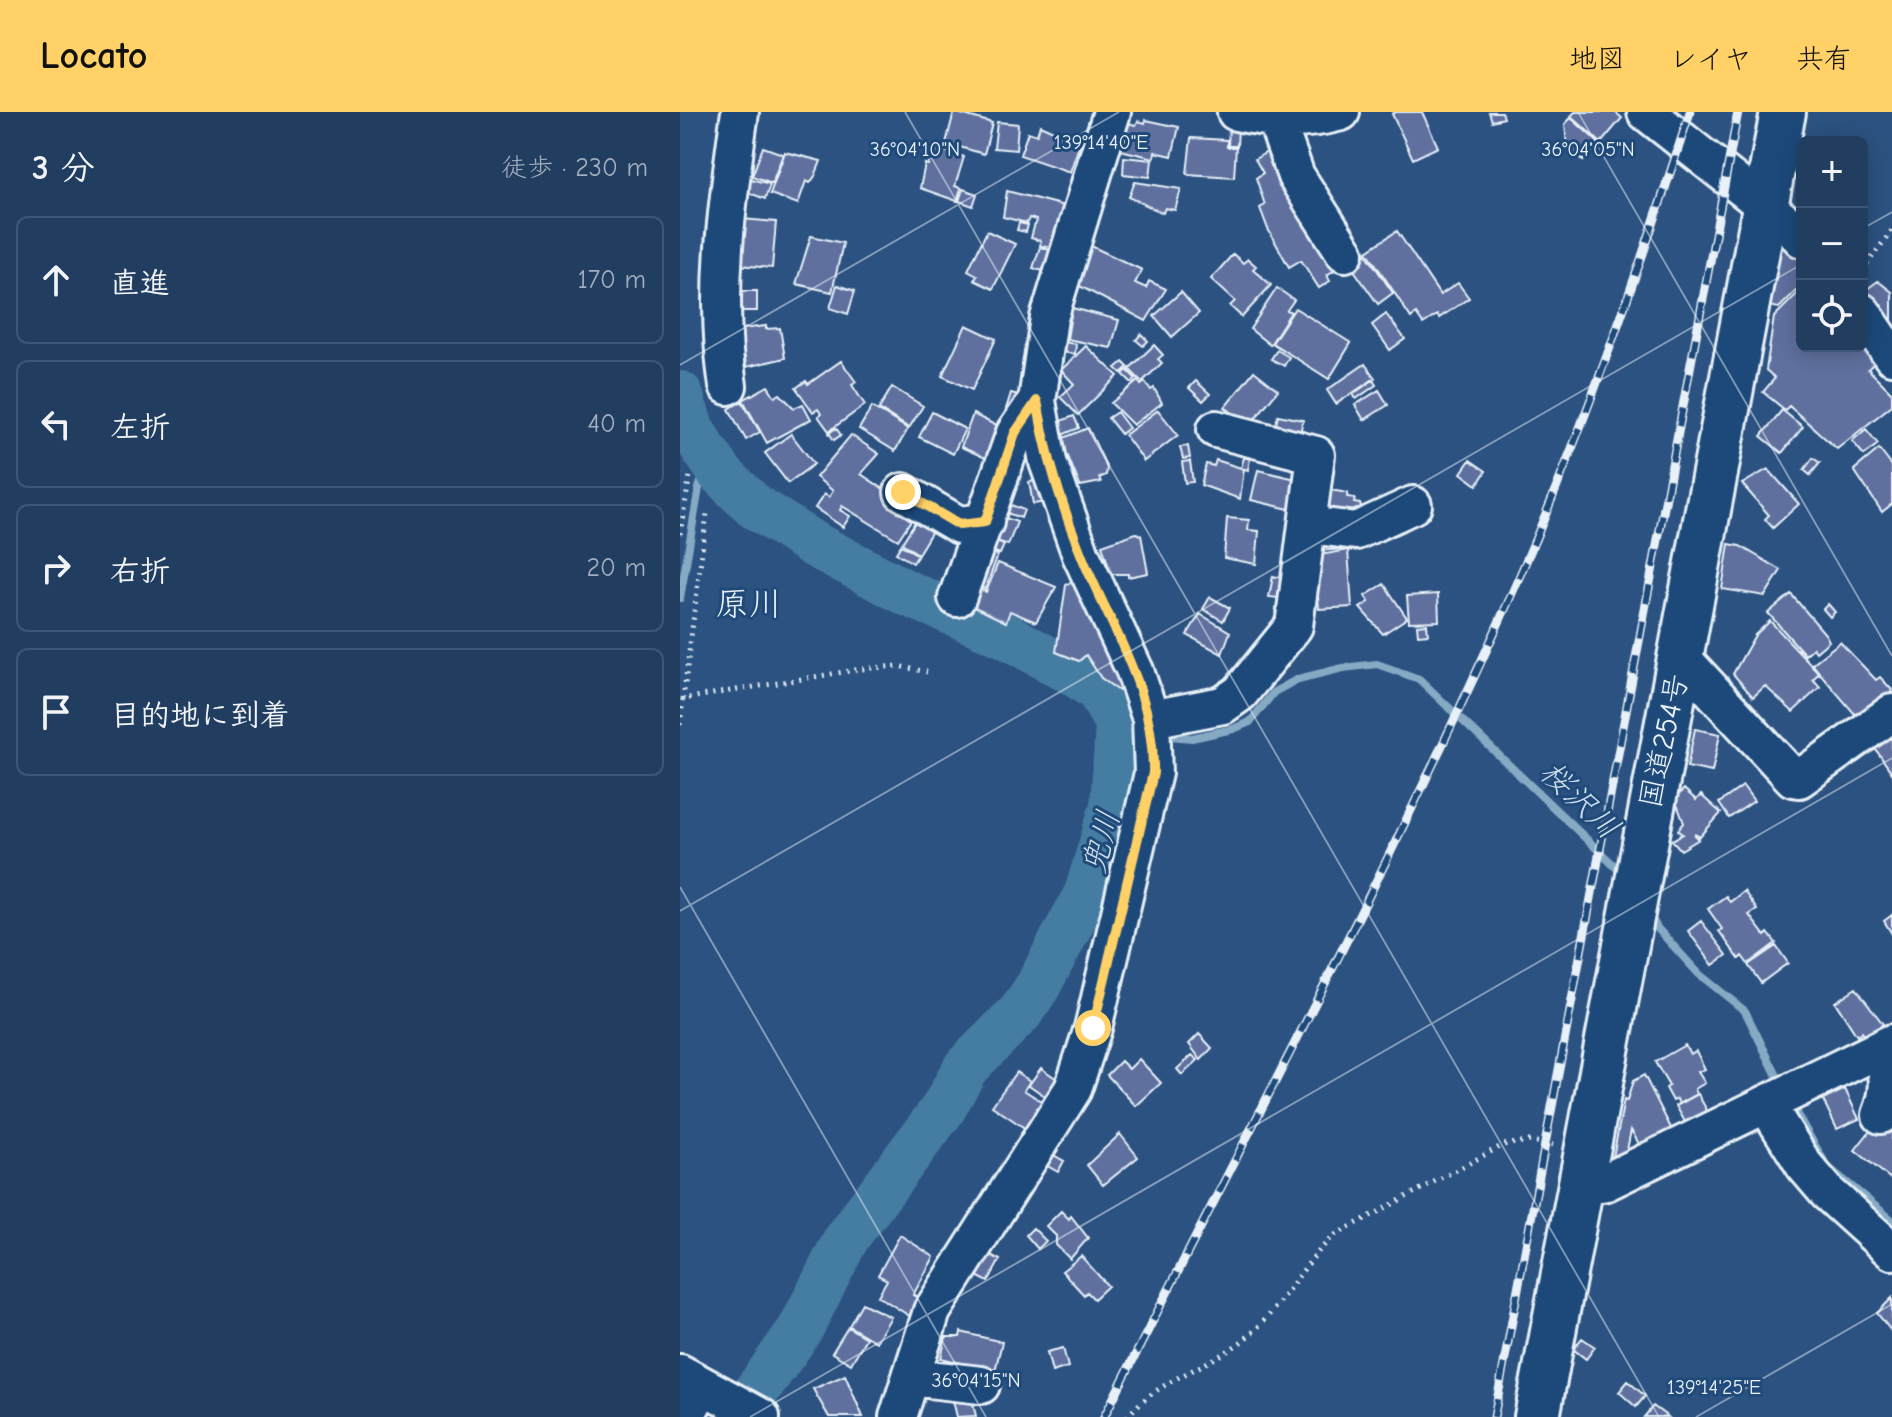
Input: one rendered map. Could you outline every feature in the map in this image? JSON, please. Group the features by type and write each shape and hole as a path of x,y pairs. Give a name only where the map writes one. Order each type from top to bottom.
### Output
{"highway":[{"name":"国道254号","path":"1537,1417 1783,112"}],"street":[{"path":"728,386 722,304 728,193 740,112"},
{"path":"898,1417 932,1311 1073,1089 1108,968 1153,773 1152,730 1135,671 1081,555 1048,462 1037,401 1049,318 1112,112"},
{"path":"1236,112 1276,120 1315,119 1341,112"},
{"path":"1646,112 1766,206 1796,234"},
{"path":"1276,120 1296,176 1345,253"},
{"path":"1868,321 1892,356"},
{"path":"957,598 1015,433 1037,401"},
{"path":"1152,730 1223,705 1240,693 1294,626 1316,455 1216,429"},
{"path":"903,492 959,525 985,522"},
{"path":"1309,525 1356,531 1413,505"},
{"path":"1682,658 1793,778 1799,779 1844,750 1892,713"},
{"path":"1581,1172 1606,1182 1887,1046 1888,1098 1881,1115"},
{"path":"1779,1098 1804,1165 1828,1193 1892,1251"},
{"path":"911,1377 981,1385"},
{"path":"696,1393 761,1417"}],"path":[{"path":"1868,263 1892,230"},
{"path":"680,534 690,475"},
{"path":"680,725 707,513"},
{"path":"683,699 861,669 898,666 927,672"},
{"path":"1127,1417 1144,1397 1231,1349 1256,1330 1313,1254 1335,1235 1503,1145 1530,1141 1581,1172"}],"building":[{"path":"954,112 992,123 984,154 946,143"},
{"path":"1422,112 1438,147 1413,159 1392,114"},
{"path":"1489,112 1502,112 1504,118 1492,121"},
{"path":"1575,112 1615,112 1622,118 1601,143 1571,116"},
{"path":"1571,118 1599,143 1583,161 1567,147 1565,124"},
{"path":"1146,120 1179,127 1172,156 1155,152 1154,158 1116,149 1123,122 1136,125 1138,121 1145,123"},
{"path":"997,122 1018,124 1016,150 994,148"},
{"path":"1040,125 1080,143 1070,172 1020,155 1028,132 1037,135"},
{"path":"1229,127 1238,128 1237,146 1228,146"},
{"path":"1191,138 1227,140 1227,147 1236,147 1234,177 1187,174"},
{"path":"763,147 783,154 772,183 752,176"},
{"path":"933,147 964,157 955,186 961,188 957,201 920,188 925,164 928,165"},
{"path":"1270,150 1342,265 1327,275 1330,281 1319,288 1301,260 1289,267 1260,208 1265,205 1256,178 1263,173 1255,159"},
{"path":"785,152 821,161 810,183 806,181 798,204 770,194"},
{"path":"1124,157 1152,160 1150,177 1123,174"},
{"path":"751,179 770,184 765,199 747,192"},
{"path":"1135,182 1181,189 1175,210 1165,208 1163,213 1129,197"},
{"path":"963,189 977,194 973,206 959,201"},
{"path":"1007,191 1068,207 1060,247 1040,246 1041,241 1031,238 1036,220 1029,218 1027,223 1003,217"},
{"path":"742,219 776,222 772,268 739,265"},
{"path":"1019,223 1028,225 1026,232 1017,230"},
{"path":"987,231 1015,244 993,289 974,280 977,275 968,270"},
{"path":"1397,231 1440,295 1458,283 1469,298 1439,318 1437,315 1423,324 1416,314 1411,318 1367,251"},
{"path":"811,236 843,243 832,292 796,284"},
{"path":"1779,243 1796,252 1796,291 1779,308 1768,306"},
{"path":"1091,246 1142,270 1135,283 1146,288 1149,281 1166,289 1146,321 1074,283"},
{"path":"1040,247 1056,252 1050,273 1033,268"},
{"path":"1365,252 1393,293 1378,304 1349,263"},
{"path":"1233,254 1243,263 1248,259 1256,266 1253,269 1271,285 1242,317 1230,306 1235,301 1211,279"},
{"path":"1878,281 1892,292 1892,319 1886,323 1868,299 1868,288"},
{"path":"837,285 855,291 848,314 830,308"},
{"path":"1277,288 1294,300 1287,310 1291,312 1270,345 1250,329"},
{"path":"737,291 757,291 757,311 737,311"},
{"path":"1181,292 1199,313 1172,337 1154,316"},
{"path":"1796,295 1796,352 1868,352 1868,349 1878,359 1868,369 1892,393 1892,405 1837,449 1789,406 1785,410 1763,392 1775,378 1766,370 1774,317"},
{"path":"1072,308 1119,320 1111,348 1067,339"},
{"path":"1295,308 1351,343 1329,379 1272,343"},
{"path":"1386,314 1405,339 1390,350 1372,325"},
{"path":"966,325 996,339 972,390 942,376"},
{"path":"766,326 766,329 780,328 785,358 746,367 745,358 739,359 736,337 742,336 741,329"},
{"path":"1141,334 1148,341 1143,346 1136,340"},
{"path":"1063,342 1076,344 1075,354 1061,352"},
{"path":"1154,345 1163,355 1158,359 1162,363 1142,382 1129,369"},
{"path":"1086,346 1118,376 1078,415 1060,397 1074,384 1061,370"},
{"path":"1277,350 1289,357 1284,366 1271,359"},
{"path":"841,361 856,382 852,385 865,405 829,431 818,416 821,414 818,409 813,412 796,388 806,381 808,384"},
{"path":"1123,362 1128,367 1121,373 1116,368"},
{"path":"1365,364 1375,378 1336,404 1327,390"},
{"path":"1127,370 1136,379 1132,383 1123,374"},
{"path":"1254,371 1278,390 1249,426 1225,407"},
{"path":"1373,380 1376,385 1356,399 1353,394"},
{"path":"1138,381 1141,385 1145,382 1151,390 1154,388 1162,403 1133,425 1111,403"},
{"path":"1196,381 1210,394 1203,401 1189,388"},
{"path":"768,386 775,397 780,394 794,408 803,404 811,419 767,443 743,400"},
{"path":"892,387 923,406 909,428 879,409"},
{"path":"1379,390 1388,405 1364,420 1355,405"},
{"path":"1011,393 1019,395 1014,411 1006,409"},
{"path":"742,401 760,432 746,440 729,409"},
{"path":"872,407 908,429 895,451 859,429"},
{"path":"1158,410 1178,435 1144,461 1125,435"},
{"path":"1782,410 1803,427 1782,453 1761,436"},
{"path":"932,412 965,429 953,454 919,437"},
{"path":"1117,412 1129,428 1121,434 1108,418"},
{"path":"973,414 1005,430 990,460 961,447"},
{"path":"1278,415 1303,420 1299,438 1274,433"},
{"path":"1074,416 1079,428 1062,435 1058,422"},
{"path":"836,428 841,435 834,440 829,433"},
{"path":"1088,428 1107,468 1106,475 1099,478 1101,482 1080,486 1061,439"},
{"path":"1866,429 1878,444 1864,455 1852,441"},
{"path":"791,434 814,464 788,483 765,453"},
{"path":"851,435 879,454 861,474 909,506 913,517 898,540 842,506 840,510 850,516 843,527 815,508 824,494 829,497 833,491 816,477"},
{"path":"1188,446 1190,458 1183,459 1180,447"},
{"path":"1879,449 1892,466 1892,504 1882,512 1854,470"},
{"path":"1244,457 1250,459 1248,470 1241,468"},
{"path":"1813,458 1820,463 1810,475 1804,470"},
{"path":"1216,460 1244,469 1240,499 1201,485 1206,464 1214,466"},
{"path":"1470,460 1486,471 1477,485 1461,473"},
{"path":"1190,461 1193,482 1185,483 1182,462"},
{"path":"1768,469 1799,504 1773,528 1765,519 1769,515 1742,484"},
{"path":"1258,470 1296,479 1289,509 1251,500"},
{"path":"1041,480 1046,502 1033,504 1029,482"},
{"path":"1324,489 1348,493 1347,497 1355,498 1354,503 1360,504 1364,512 1362,520 1320,513"},
{"path":"998,500 1024,510 1021,518 995,509"},
{"path":"992,513 1017,522 1008,545 983,536"},
{"path":"1227,518 1249,520 1248,530 1259,531 1256,564 1224,558"},
{"path":"917,519 933,529 918,554 902,543"},
{"path":"1136,533 1141,535 1148,573 1128,577 1128,574 1111,574 1102,545"},
{"path":"1341,533 1343,549 1319,551 1318,535"},
{"path":"985,538 1004,545 1000,554 981,547"},
{"path":"1729,544 1740,546 1781,570 1765,596 1722,589"},
{"path":"901,545 918,555 913,563 896,553"},
{"path":"980,548 998,555 985,589 967,582"},
{"path":"1348,550 1352,607 1319,609 1315,556"},
{"path":"998,563 1056,587 1036,622 1010,611 1006,622 962,601 969,585 986,592"},
{"path":"1273,576 1281,578 1278,598 1269,597"},
{"path":"1075,579 1130,679 1119,691 1101,678 1086,655 1079,661 1056,652 1066,585"},
{"path":"1384,584 1407,618 1383,634 1360,608 1369,602 1365,596"},
{"path":"1438,594 1439,621 1409,622 1407,596"},
{"path":"1791,594 1829,641 1816,652 1813,648 1805,655 1768,613"},
{"path":"1210,597 1230,608 1223,621 1203,609"},
{"path":"1828,604 1835,612 1830,617 1823,609"},
{"path":"1200,614 1230,632 1222,654 1187,635"},
{"path":"1770,621 1819,673 1813,679 1820,687 1793,712 1765,686 1753,697 1733,674 1755,635"},
{"path":"1427,624 1428,634 1418,635 1417,625"},
{"path":"1840,642 1876,680 1880,677 1892,690 1889,697 1859,719 1812,664"},
{"path":"1892,721 1892,773 1874,747"},
{"path":"1695,729 1720,734 1712,772 1687,767"},
{"path":"1743,786 1754,801 1729,818 1719,803"},
{"path":"1684,789 1696,800 1701,795 1721,813 1700,837 1694,834 1699,839 1681,850 1672,840 1683,834 1678,830 1684,823 1675,799"},
{"path":"1744,891 1757,910 1749,915 1765,936 1768,933 1776,943 1748,964 1742,956 1739,959 1708,909 1726,896 1730,902"},
{"path":"1892,915 1892,934 1884,921"},
{"path":"1701,921 1727,955 1713,965 1688,931"},
{"path":"1776,946 1788,963 1761,983 1748,965"},
{"path":"1856,988 1883,1024 1864,1036 1862,1032 1857,1036 1835,1002"},
{"path":"1199,1034 1212,1048 1201,1060 1189,1044"},
{"path":"1685,1045 1690,1054 1696,1051 1705,1069 1698,1072 1705,1083 1695,1089 1697,1094 1679,1104 1677,1099 1673,1101 1666,1088 1669,1086 1655,1062"},
{"path":"1192,1055 1198,1060 1182,1075 1177,1069"},
{"path":"1139,1059 1161,1083 1136,1106 1107,1075 1121,1061 1129,1069"},
{"path":"1041,1068 1057,1079 1045,1096 1029,1085"},
{"path":"1016,1072 1030,1081 1024,1090 1047,1105 1029,1131 992,1106"},
{"path":"1644,1075 1674,1134 1643,1151 1631,1130 1625,1160 1613,1157 1624,1100 1627,1101 1633,1081"},
{"path":"1845,1089 1859,1119 1837,1129 1823,1100"},
{"path":"1698,1094 1710,1116 1688,1127 1676,1106"},
{"path":"1884,1124 1892,1130 1892,1180 1855,1150 1874,1126"},
{"path":"1120,1134 1138,1157 1103,1185 1087,1165"},
{"path":"1050,1153 1064,1161 1058,1172 1044,1164"},
{"path":"1061,1211 1069,1219 1071,1216 1088,1238 1070,1259 1056,1245 1056,1236 1046,1226"},
{"path":"1033,1228 1046,1241 1038,1249 1026,1235"},
{"path":"900,1235 934,1257 913,1295 929,1303 919,1322 878,1296 887,1280 878,1275"},
{"path":"983,1251 1000,1260 988,1282 971,1273"},
{"path":"1081,1256 1108,1286 1094,1299 1087,1292 1084,1295 1062,1271"},
{"path":"1892,1298 1892,1332 1877,1313"},
{"path":"862,1303 891,1317 876,1342 849,1326"},
{"path":"848,1327 866,1338 851,1364 832,1353"},
{"path":"961,1332 1002,1342 995,1371 941,1358 946,1337 960,1337"},
{"path":"1582,1338 1595,1347 1586,1359 1573,1349"},
{"path":"1063,1348 1068,1367 1052,1372 1047,1352"},
{"path":"845,1375 863,1417 829,1417 813,1389"},
{"path":"1628,1381 1645,1396 1636,1407 1619,1392"},
{"path":"970,1392 976,1416 957,1417 952,1396"},
{"path":"1653,1406 1668,1417 1644,1417"}],"waterway":[{"name":"兜川","path":"680,394 692,431 721,474 754,506 813,544 909,594 1005,635 1077,675 1099,691 1118,725 1113,806 1087,893 1038,986 1020,1013 966,1067 943,1109 847,1237 800,1330 738,1417"},
{"path":"680,598 699,488 710,457"},
{"name":"桜沢川","path":"1160,735 1192,738 1233,729 1250,722 1274,692 1298,679 1343,668 1377,664 1419,679 1623,874"},
{"name":"桜沢川","path":"1118,725 1143,731"},
{"name":"桜沢川","path":"1648,912 1657,928 1699,974 1745,1011 1782,1086"},
{"name":"桜沢川","path":"1789,1101 1827,1166 1892,1220"}],"railway":[{"path":"1104,1417 1363,908 1510,598 1606,357 1690,112"},
{"path":"1494,1417 1738,112"}],"district":[{"name":"原川","path":"749,604"}],"route":[{"path":"903,492 959,525 985,522 1015,433 1037,401 1048,462 1081,555 1135,671 1151,719 1154,746 1153,773 1093,1028"}]}
